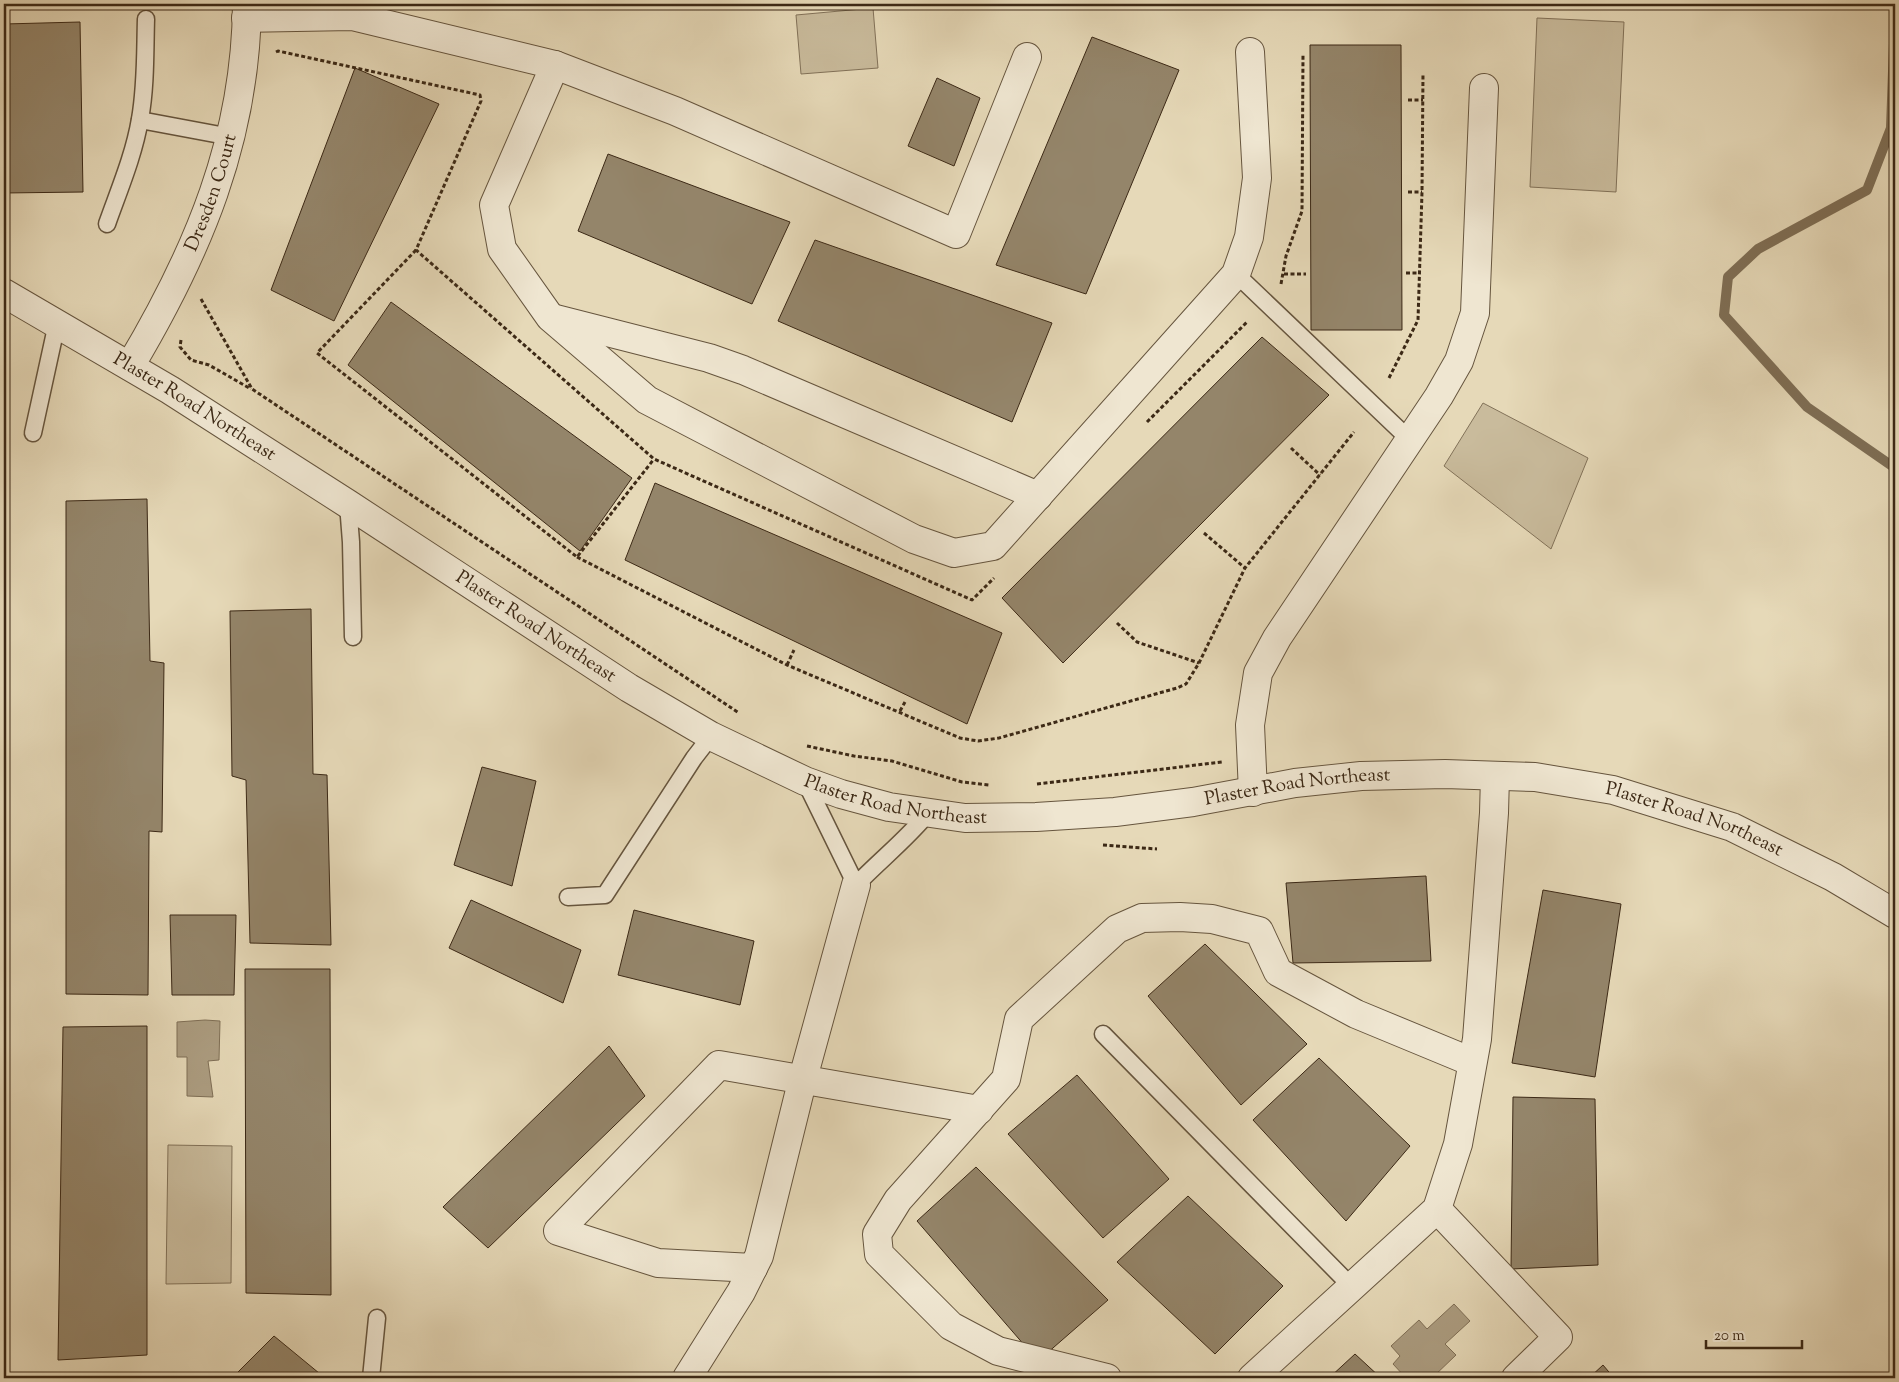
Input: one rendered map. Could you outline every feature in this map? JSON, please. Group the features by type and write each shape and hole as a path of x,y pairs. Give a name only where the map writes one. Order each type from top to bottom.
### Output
{"street":[{"path":"246,11 352,16 555,65 675,111 956,234 1027,57"},
{"name":"Dresden Court","path":"130,366 178,281 208,212 231,137 243,57 246,11"},
{"path":"555,65 494,205 502,250 550,317 647,400 914,539 954,552 993,546 1236,274 1249,237 1257,178 1250,52"},
{"path":"1253,792 1250,725 1258,673 1277,638 1439,396 1459,361 1475,313 1484,88"},
{"name":"Plaster Road Northeast","path":"4,293 130,366 348,504 629,688 711,736 805,781 841,794 889,807 964,818 1036,817 1115,812 1193,802 1295,783 1362,776 1445,774 1535,777 1613,790 1732,827 1833,877 1895,914"},
{"path":"550,317 709,358 743,370 1038,496"},
{"path":"1252,1378 1437,1209 1458,1144 1477,1039 1494,813 1494,776"},
{"path":"687,1378 740,1292 759,1256 803,1078 856,885"},
{"path":"1107,1378 998,1351 951,1326 879,1254 877,1234 898,1200 1006,1079 1019,1019 1117,930 1142,918 1180,917 1212,919 1259,930 1278,972 1356,1014 1472,1062"},
{"path":"752,1268 658,1263 558,1231 719,1065 803,1078 979,1110"},
{"path":"1437,1209 1558,1337 1516,1378"}],"lane":[{"path":"107,224 128,164 140,120 144,97 146,19"},
{"path":"140,120 231,137"},
{"path":"1236,274 1410,440"},
{"path":"33,433 57,323"},
{"path":"348,504 351,542 353,637"},
{"path":"568,897 605,895 694,758 711,736"},
{"path":"805,781 856,885 913,832 930,812"},
{"path":"1103,1034 1352,1287"},
{"path":"371,1378 377,1318"}],"path":[{"path":"272,56 278,51 480,95 481,101 416,250 317,353 577,557 787,665 960,738 978,741 999,738 1186,684 1199,663 1245,568 1354,432"},
{"path":"1280,287 1286,256 1302,211 1303,55"},
{"path":"1388,378 1418,320 1423,73"},
{"path":"1408,100 1423,100"},
{"path":"1408,192 1422,192"},
{"path":"416,250 654,460 972,600 999,572"},
{"path":"1406,273 1419,273"},
{"path":"1284,274 1306,274"},
{"path":"196,303 201,292"},
{"path":"200,297 252,389"},
{"path":"1144,426 1247,322"},
{"path":"183,332 180,347 191,360 209,365 252,389 739,714"},
{"path":"1290,448 1320,475"},
{"path":"577,557 654,460"},
{"path":"1204,533 1245,568"},
{"path":"1117,623 1138,642 1199,663"},
{"path":"787,665 794,650"},
{"path":"900,712 905,702"},
{"path":"806,746 854,756 892,761 962,782 990,785"},
{"path":"1028,785 1223,762"}],"shaded area":[{"path":"873,8 878,68 801,74 796,15"},
{"path":"1537,18 1624,22 1616,192 1530,187"},
{"path":"1483,403 1588,458 1551,549 1444,466"},
{"path":"220,1021 219,1060 208,1061 213,1097 187,1096 187,1057 177,1057 177,1022"},
{"path":"168,1145 232,1146 231,1283 166,1284"},
{"path":"1454,1304 1470,1321 1445,1344 1456,1355 1432,1378 1425,1378 1421,1374 1417,1378 1406,1378 1393,1364 1400,1356 1391,1346 1419,1320 1427,1329"}],"building":[{"path":"80,22 83,192 4,193 4,24"},
{"path":"1092,37 1179,70 1086,294 996,265"},
{"path":"1310,45 1401,45 1402,330 1311,330"},
{"path":"355,68 439,104 334,321 271,290"},
{"path":"937,78 980,98 954,166 908,146"},
{"path":"608,154 790,222 752,304 578,231"},
{"path":"815,240 1052,323 1012,422 778,321"},
{"path":"391,302 632,478 580,551 348,365"},
{"path":"1262,337 1329,395 1063,663 1002,598"},
{"path":"655,483 1002,633 967,724 625,560"},
{"path":"147,499 150,661 164,663 162,832 149,831 148,995 66,994 66,501"},
{"path":"311,609 313,774 327,775 331,945 250,943 246,780 232,776 230,611"},
{"path":"482,767 536,781 512,886 454,865"},
{"path":"1426,876 1431,961 1293,963 1286,883"},
{"path":"1543,890 1621,904 1595,1077 1512,1063"},
{"path":"471,900 581,950 563,1003 449,948"},
{"path":"634,910 754,941 740,1005 618,975"},
{"path":"170,915 236,915 234,995 172,995"},
{"path":"1205,944 1307,1044 1241,1105 1148,996"},
{"path":"245,969 330,969 331,1295 246,1293"},
{"path":"147,1026 147,1355 58,1360 63,1027"},
{"path":"609,1046 645,1096 488,1248 443,1207"},
{"path":"1319,1058 1410,1146 1346,1221 1253,1120"},
{"path":"1077,1075 1169,1179 1103,1238 1008,1134"},
{"path":"1513,1097 1595,1099 1598,1265 1511,1269"},
{"path":"976,1167 1108,1300 1038,1361 917,1221"},
{"path":"1188,1196 1283,1286 1215,1354 1117,1262"},
{"path":"274,1336 325,1378 232,1378"},
{"path":"1355,1354 1381,1378 1329,1378"},
{"path":"1603,1365 1614,1378 1589,1378"}],"waterway":[{"path":"1895,15 1891,128 1867,190 1758,249 1728,277 1724,315 1807,407 1895,468"}]}
